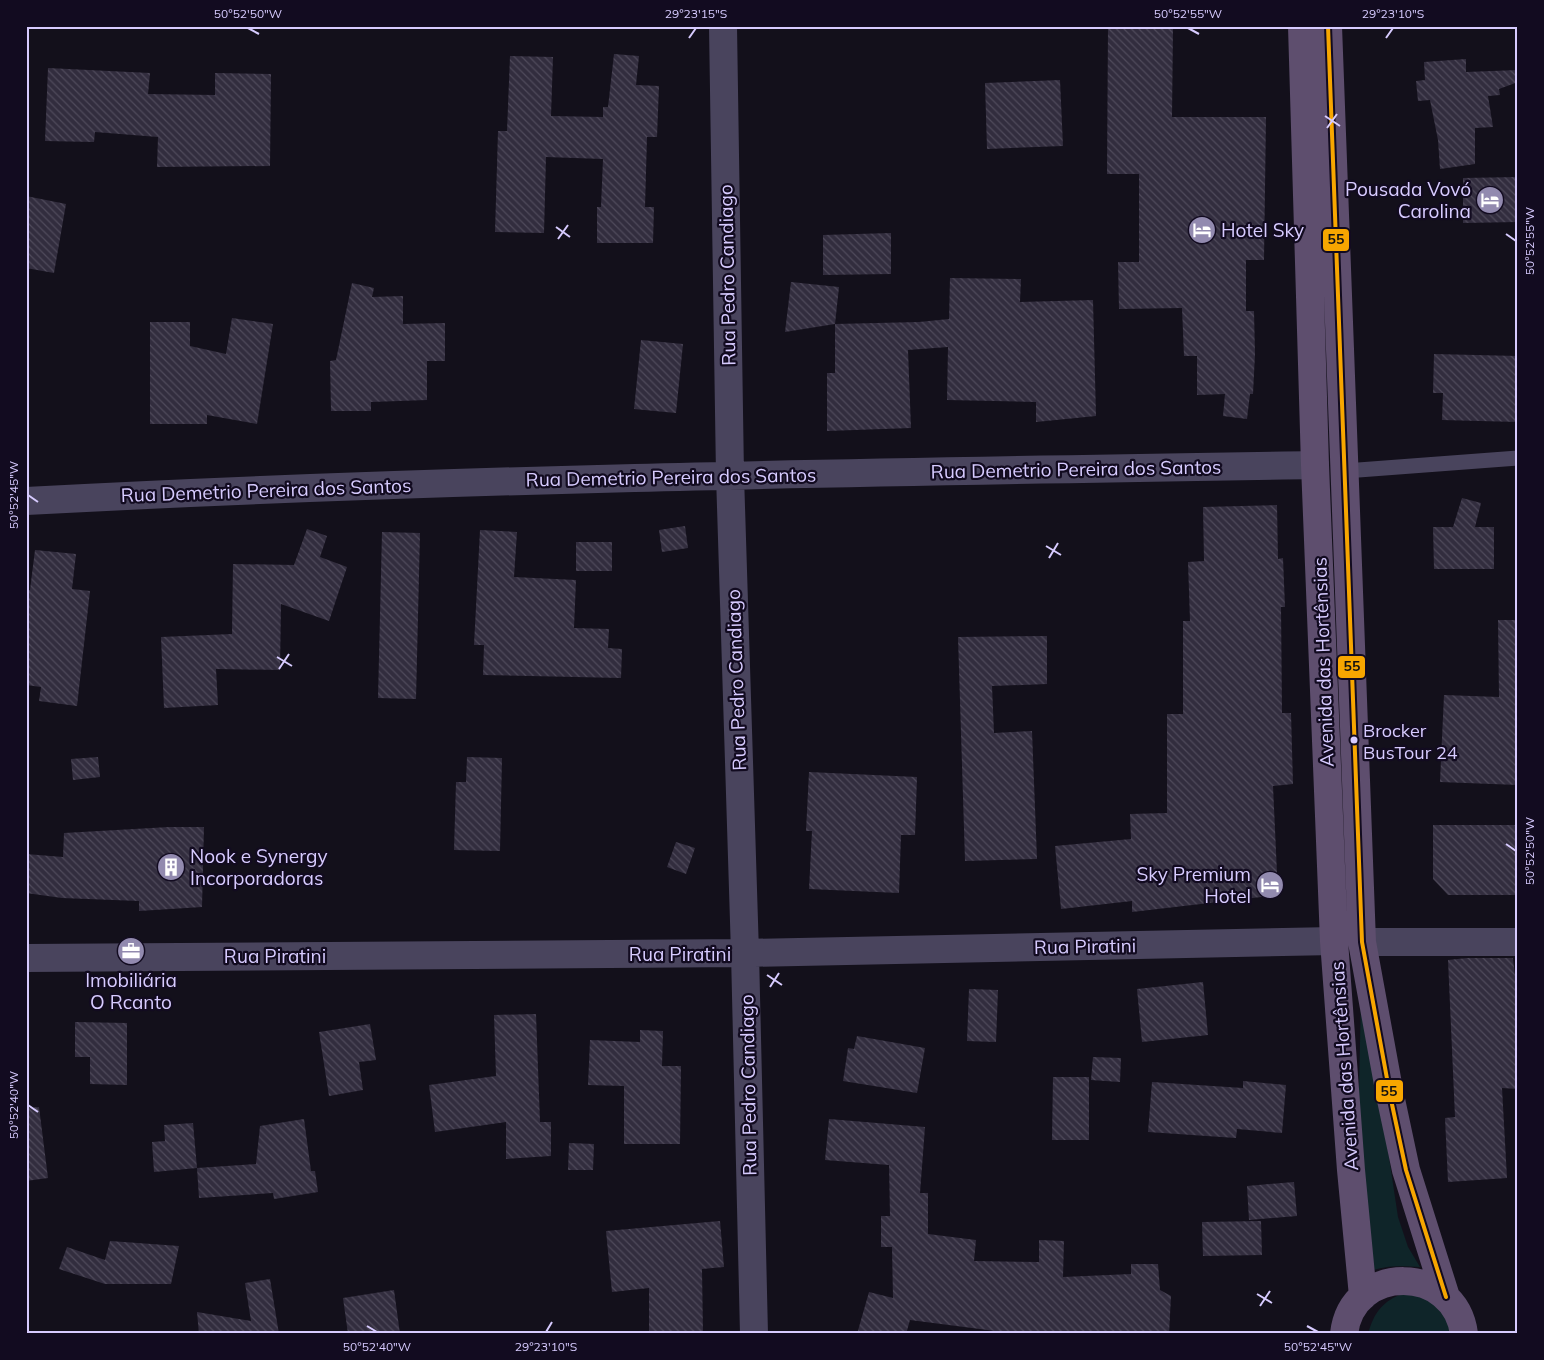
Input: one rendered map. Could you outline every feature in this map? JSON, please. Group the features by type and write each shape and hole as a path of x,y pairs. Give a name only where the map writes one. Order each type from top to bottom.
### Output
{"main road":[{"name":"Avenida das Hortênsias","path":"1302,26 1334,941 1351,1170 1363,1296"},
{"name":"Avenida das Hortênsias","path":"1328,26 1362,942 1406,1170 1446,1297"},
{"path":"1344,1334 1352,1310 1363,1296 1378,1286 1395,1281 1414,1281 1431,1286 1446,1297 1458,1312 1464,1334"}],"street":[{"name":"Rua Pedro Candiago","path":"723,26 730,475 745,953 754,1334"},
{"name":"Rua Demetrio Pereira dos Santos","path":"26,501 237,489 730,475 1316,465"},
{"name":"Rua Piratini","path":"26,958 745,953 1334,941"},
{"path":"1362,942 1518,942"}],"lane":[{"path":"1346,471 1518,458"}],"green space":[{"path":"1361,998 1365,998 1398,1217 1408,1247 1420,1267 1387,1267 1368,1272 1358,1133"},
{"path":"1404,1293 1431,1297 1456,1334 1368,1334 1373,1319 1380,1308"}],"building":[{"path":"1108,27 1173,27 1172,117 1266,117 1264,260 1246,260 1246,311 1254,311 1255,354 1253,394 1250,394 1247,419 1223,416 1225,394 1197,395 1197,356 1184,356 1182,308 1119,309 1118,262 1139,262 1139,174 1107,174"},
{"path":"614,54 639,56 636,85 659,86 657,137 647,137 645,207 654,207 653,243 597,243 597,207 601,207 603,159 546,157 544,233 495,232 498,131 507,131 510,56 553,57 551,116 603,117 603,107 608,107"},
{"path":"1466,59 1466,72 1518,70 1518,82 1499,89 1500,95 1488,96 1493,127 1475,128 1475,164 1440,169 1438,140 1430,100 1418,101 1416,81 1425,80 1424,62"},
{"path":"48,68 150,73 148,94 215,95 215,73 271,74 270,166 157,167 158,137 95,132 94,142 45,141"},
{"path":"1060,80 1063,146 987,149 985,83"},
{"name":"Pousada Vovó Carolina","path":"1518,177 1518,222 1463,223 1463,178"},
{"path":"26,196 66,204 54,273 26,268"},
{"path":"891,233 891,274 823,275 823,235"},
{"path":"950,278 1021,279 1020,302 1093,300 1096,416 1036,422 1036,402 947,400 948,347 908,350 911,428 827,431 827,373 835,373 835,324 919,322 949,319"},
{"path":"791,282 839,287 835,324 785,332"},
{"path":"352,283 374,288 372,297 403,296 403,324 445,323 445,361 427,361 427,400 371,402 371,411 331,411 330,361 336,360"},
{"path":"232,318 273,324 257,424 207,415 207,424 150,424 150,322 190,322 190,346 226,354"},
{"path":"641,340 683,344 676,413 634,409"},
{"path":"1434,354 1518,356 1518,422 1442,420 1443,393 1433,393"},
{"path":"1462,498 1481,503 1475,527 1494,527 1494,569 1434,569 1433,527 1453,527"},
{"path":"1277,505 1278,559 1283,558 1285,607 1281,607 1282,713 1291,713 1293,784 1273,786 1278,895 1132,912 1132,901 1061,909 1055,846 1131,839 1130,814 1167,813 1167,714 1183,714 1183,621 1190,621 1188,562 1204,561 1203,507"},
{"path":"685,526 688,548 662,552 659,530"},
{"path":"307,529 327,536 320,557 347,567 329,621 281,604 280,670 216,669 218,705 164,708 161,637 232,634 233,564 294,565"},
{"path":"480,530 517,532 514,577 576,580 574,628 609,629 608,648 622,649 621,678 483,675 484,645 474,645"},
{"path":"382,532 420,533 416,699 378,698"},
{"path":"576,542 612,542 612,571 576,571"},
{"path":"35,550 76,554 72,589 90,591 77,706 39,701 41,687 26,685 26,590 30,590"},
{"path":"1498,620 1518,620 1518,785 1440,782 1444,695 1499,697"},
{"path":"1047,636 1047,684 992,686 994,733 1032,731 1037,859 965,861 958,637"},
{"path":"98,757 100,777 73,780 71,759"},
{"path":"467,757 502,758 500,851 454,850 456,782 466,782"},
{"path":"809,772 917,777 915,835 901,835 899,893 809,889 812,831 806,831"},
{"path":"1433,825 1518,825 1518,895 1448,895 1433,879"},
{"path":"204,827 202,907 139,911 139,901 62,898 26,893 26,854 63,857 64,833"},
{"path":"676,842 695,848 686,874 667,867"},
{"path":"1513,958 1515,976 1518,976 1518,1089 1502,1088 1507,1178 1448,1182 1445,1118 1455,1117 1448,960"},
{"path":"1203,982 1208,1035 1142,1042 1137,989"},
{"path":"969,989 998,990 996,1042 967,1041"},
{"path":"536,1014 540,1122 551,1122 551,1156 506,1159 506,1122 435,1132 429,1085 496,1076 494,1015"},
{"path":"75,1022 127,1023 127,1085 90,1084 90,1057 75,1057"},
{"path":"370,1024 376,1060 359,1062 363,1090 329,1096 319,1032"},
{"path":"640,1030 663,1031 662,1066 681,1066 680,1144 624,1144 624,1086 588,1085 590,1040 640,1042"},
{"path":"857,1036 925,1048 917,1093 843,1081 848,1048 854,1049"},
{"path":"1093,1057 1121,1058 1120,1082 1091,1080"},
{"path":"1053,1077 1089,1077 1089,1140 1052,1140"},
{"path":"1243,1081 1286,1085 1282,1133 1237,1129 1236,1138 1148,1132 1152,1082 1243,1088"},
{"path":"39,1107 48,1178 26,1181 26,1108"},
{"path":"304,1119 311,1171 315,1171 318,1192 274,1199 273,1193 199,1198 197,1168 256,1164 260,1126"},
{"path":"829,1119 925,1127 920,1193 928,1193 928,1234 976,1240 974,1261 1039,1262 1039,1240 1064,1241 1063,1277 1131,1274 1131,1264 1158,1264 1160,1290 1171,1296 1169,1334 1003,1334 1003,1332 910,1320 906,1334 857,1334 869,1292 893,1298 892,1247 881,1247 881,1216 890,1216 889,1165 825,1160"},
{"path":"193,1123 197,1168 154,1172 152,1142 165,1141 164,1125"},
{"path":"569,1143 594,1144 593,1170 568,1170"},
{"path":"1294,1182 1297,1216 1249,1220 1247,1186"},
{"path":"720,1221 724,1267 702,1269 703,1334 649,1334 649,1288 612,1292 606,1231"},
{"path":"1261,1221 1262,1255 1203,1256 1202,1222"},
{"path":"110,1241 179,1246 171,1284 105,1284 59,1269 67,1247 105,1260"},
{"path":"270,1279 279,1334 199,1334 197,1312 251,1321 245,1283"},
{"path":"394,1290 400,1334 348,1334 343,1298"}],"transit line":[{"name":"55","path":"1328,26 1362,942 1406,1170 1446,1297"}],"place":[{"name":"Pousada Vovó Carolina","path":"1490,200"},
{"name":"Hotel Sky","path":"1202,230"},
{"name":"Brocker BusTour 24","path":"1354,740"},
{"name":"Nook e Synergy Incorporadoras","path":"171,867"},
{"name":"Sky Premium Hotel","path":"1270,885"},
{"name":"Imobiliária O Rcanto","path":"131,951"}]}
